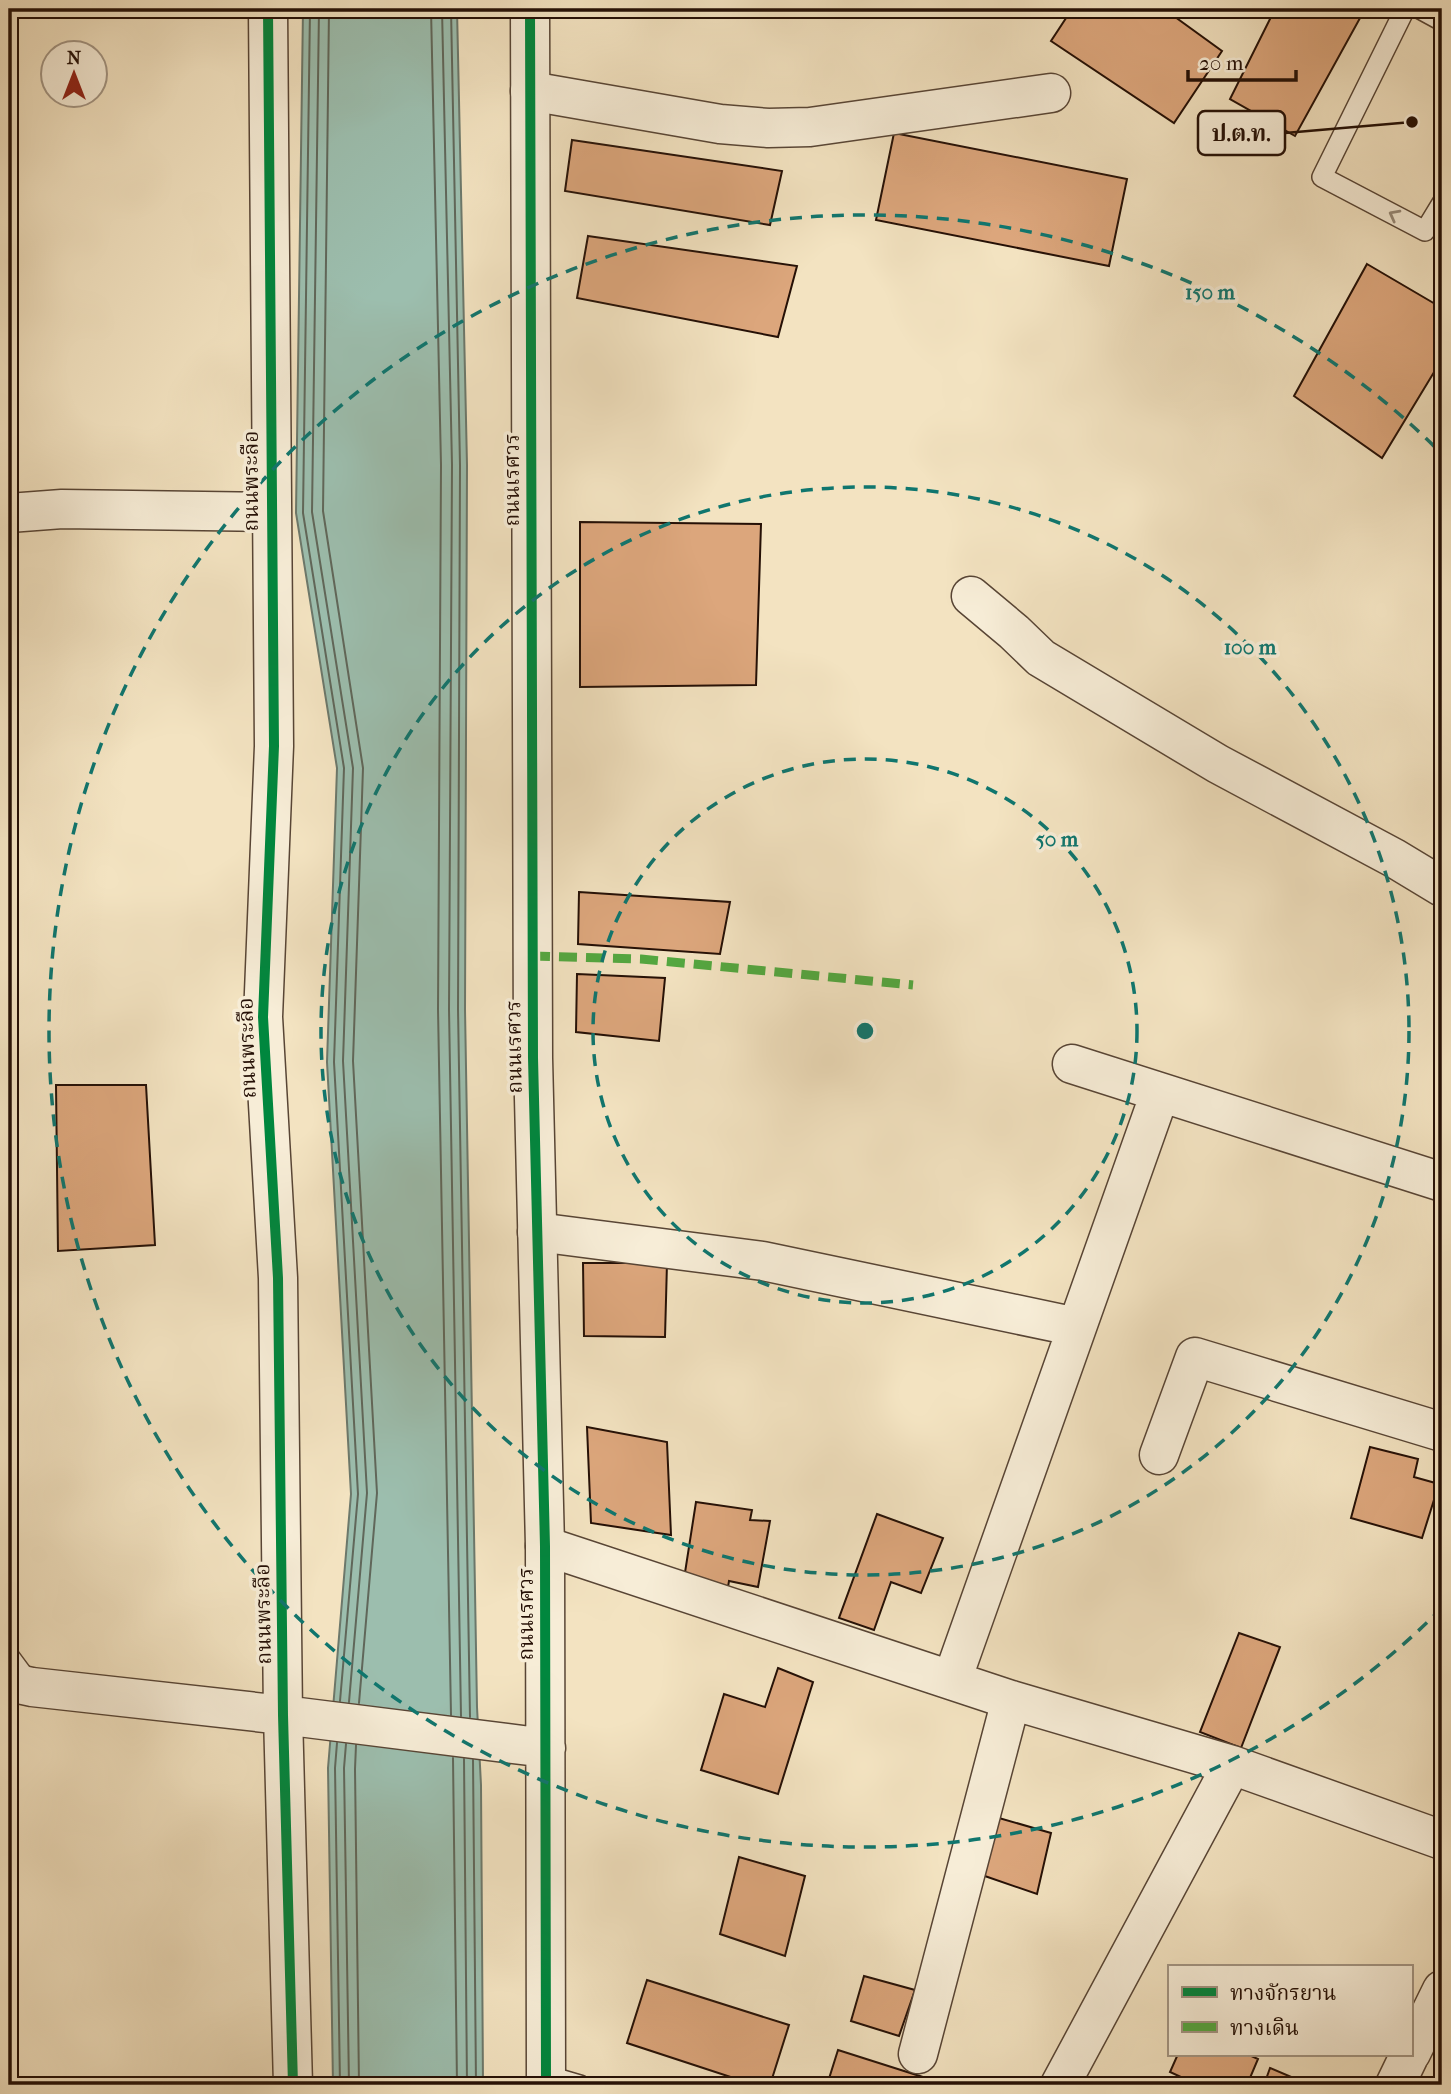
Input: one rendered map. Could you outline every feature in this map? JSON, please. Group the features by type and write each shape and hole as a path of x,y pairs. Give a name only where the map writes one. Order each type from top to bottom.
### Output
{"street":[{"name":"ถนนพระลือ","path":"268,9 274,746 263,1017 300,1717 293,2085"},
{"name":"ถนนเรศวร","path":"530,9 533,1058 545,1546 546,1748 558,2082"},
{"path":"530,91 720,124 768,128 810,127 1051,93"},
{"path":"9,513 62,509 271,512"},
{"path":"971,596 1041,657 1218,764 1394,858 1442,887"},
{"path":"1072,1064 1442,1182"},
{"path":"952,1680 1160,1093"},
{"path":"537,1233 762,1261 1077,1327"},
{"path":"1159,1455 1195,1356 1442,1432"},
{"path":"545,1546 1011,1700 1232,1765 1442,1840"},
{"path":"20,1685 546,1748"},
{"path":"918,2054 1011,1700"},
{"path":"1060,2085 1232,1765"},
{"path":"1412,2049 1442,1990"},
{"path":"1395,2085 1409,2056"}],"lane":[{"path":"1405,9 1322,177 1425,231 1442,203"},
{"path":"1420,9 1442,22"},
{"path":"9,1656 20,1685"}],"water":[{"path":"303,9 457,9 467,465 465,1009 477,1707 481,1785 483,2085 333,2085 328,1768 351,1494 327,1062 337,768 296,513"}],"building":[{"path":"1072,9 1164,9 1222,51 1174,123 1051,41"},
{"path":"1275,9 1365,9 1295,136 1230,99"},
{"path":"894,133 1127,179 1109,266 876,220"},
{"path":"572,140 782,171 770,225 565,191"},
{"path":"588,236 797,266 778,337 577,298"},
{"path":"1367,264 1442,308 1442,359 1382,458 1294,396"},
{"path":"580,522 761,524 756,685 580,687"},
{"path":"579,892 730,902 720,954 578,944"},
{"path":"577,974 665,978 659,1041 576,1032"},
{"path":"56,1085 146,1085 155,1245 58,1251"},
{"path":"583,1263 667,1263 665,1337 584,1336"},
{"path":"587,1427 667,1442 671,1535 591,1523"},
{"path":"1370,1447 1418,1459 1414,1477 1439,1484 1422,1538 1351,1518"},
{"path":"696,1502 752,1510 750,1520 770,1521 758,1587 729,1581 728,1587 684,1579"},
{"path":"877,1514 943,1538 921,1593 891,1582 874,1630 839,1618"},
{"path":"1239,1633 1280,1647 1241,1748 1200,1732"},
{"path":"778,1668 813,1682 778,1794 701,1770 724,1694 765,1707"},
{"path":"992,1816 1051,1833 1037,1894 979,1874"},
{"path":"739,1857 805,1876 785,1956 720,1934"},
{"path":"864,1976 915,1990 899,2036 851,2021"},
{"path":"647,1980 789,2025 770,2085 755,2085 627,2043"},
{"path":"838,2050 948,2085 827,2085"},
{"path":"1177,2056 1251,2056 1258,2059 1247,2085 1193,2085 1194,2083 1170,2072"},
{"path":"1270,2068 1310,2085 1264,2085"}],"marked path":[{"path":"532,956 641,959 913,985"}],"cycle path":[{"path":"268,9 274,746 263,1017 278,1278 283,1715 293,2085"},
{"path":"530,9 533,1058 545,1546 546,2085"}],"place":[{"name":"ป.ต.ท.","path":"1412,122"}]}
